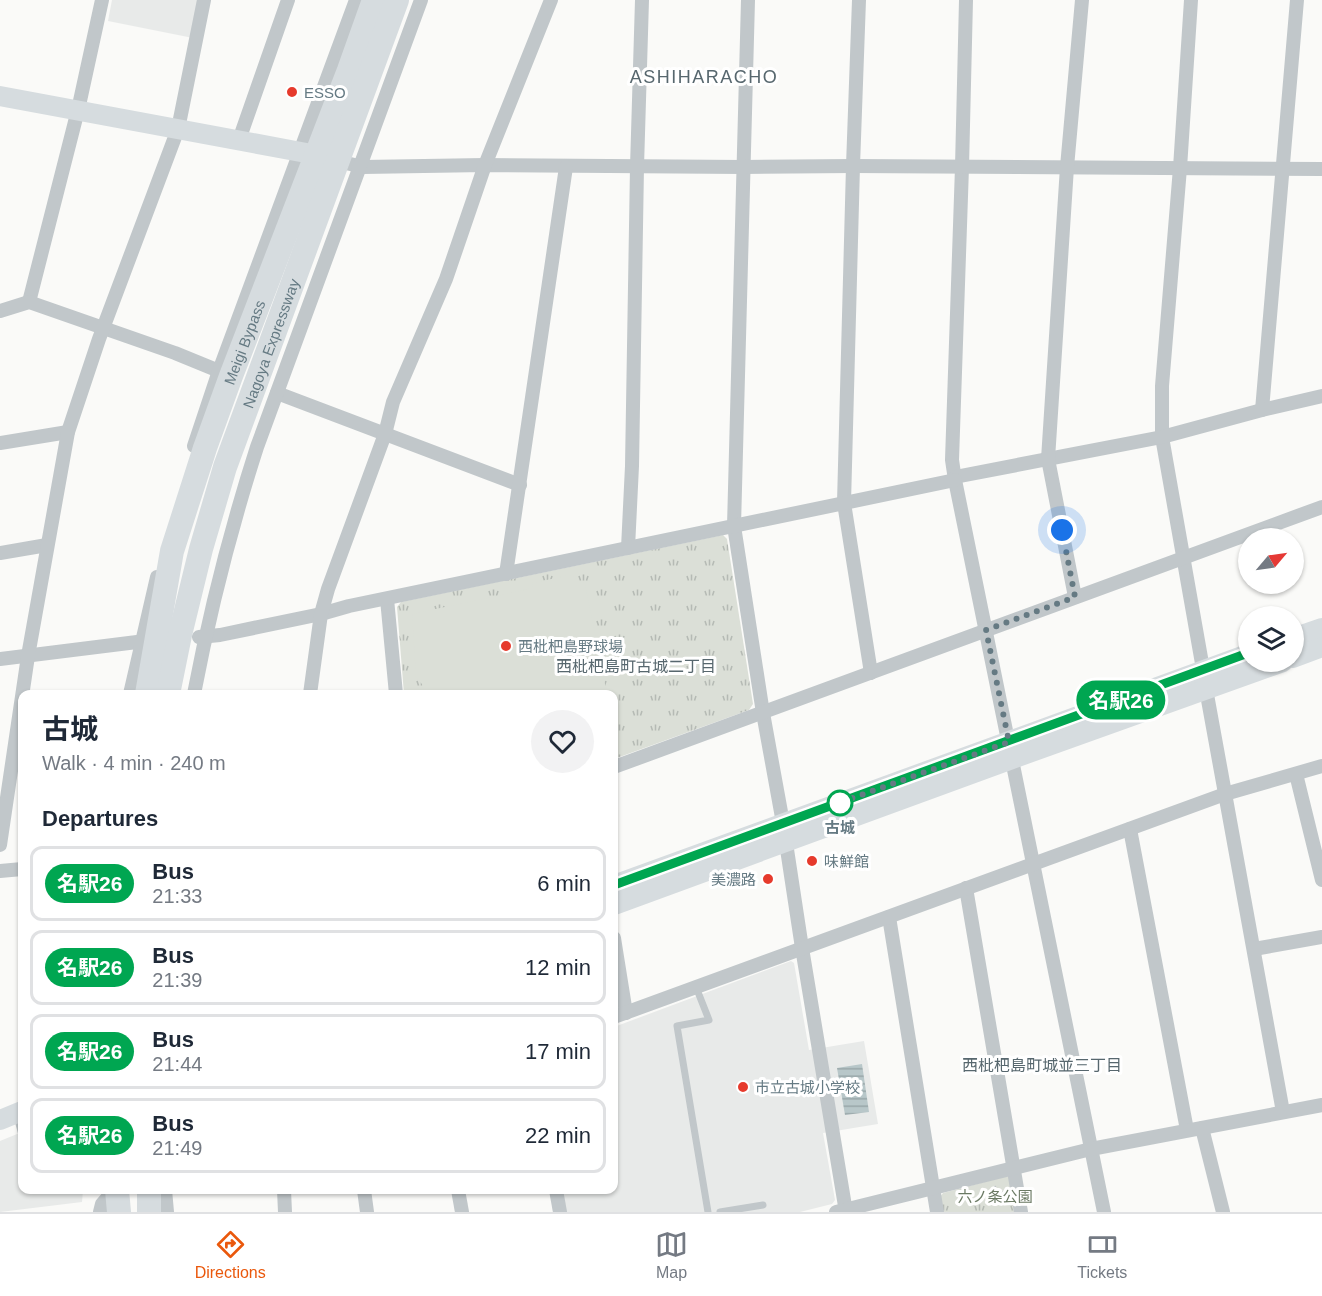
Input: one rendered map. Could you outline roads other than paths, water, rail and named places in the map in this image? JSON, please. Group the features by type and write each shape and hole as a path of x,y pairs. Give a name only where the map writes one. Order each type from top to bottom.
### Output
{"highway":[{"name":"Meigi Bypass","path":"150,690 172,551 205,448 284,240 309,153 349,70 376,0"},
{"name":"Nagoya Expressway","path":"150,690 183,556 212,458 256,326 376,0"},
{"name":"Nagoya Expressway","path":"169,690 201,549 225,467 397,0"},
{"path":"179,690 189,633 221,508 261,386 353,164 405,0"},
{"path":"108,1194 108,1212"},
{"path":"117,1194 119,1212"},
{"path":"125,1194 125,1212"},
{"path":"148,1194 149,1212"}],"street":[{"path":"29,302 78,110 102,0"},
{"path":"23,690 68,432 103,327 178,129 204,0"},
{"path":"240,140 288,0"},
{"path":"131,690 165,541 200,425 285,194 309,153 321,95 356,0"},
{"path":"195,690 202,636 257,447 353,164 421,0"},
{"path":"311,690 321,614 385,434 393,402 446,279 485,165 551,0"},
{"path":"628,548 632,466 636,166 642,0"},
{"path":"748,0 734,526 842,1211 1091,1149 1322,1105"},
{"path":"859,0 844,503 871,673"},
{"path":"966,0 952,460 1104,1212"},
{"path":"1075,597 1048,459 1067,167 1082,0"},
{"path":"1191,0 1162,386 1162,437 1203,669"},
{"path":"1262,410 1297,0"},
{"path":"321,95 349,70"},
{"path":"0,96 309,153"},
{"path":"353,164 1322,169"},
{"path":"506,574 566,166"},
{"path":"284,240 285,194"},
{"path":"0,311 29,302 175,353 219,371"},
{"path":"277,393 520,485"},
{"path":"202,636 220,635 955,478 1162,437 1322,396"},
{"path":"0,443 68,432"},
{"path":"618,766 1322,507"},
{"path":"0,553 47,545"},
{"path":"387,599 396,690"},
{"path":"1304,634 1322,628"},
{"path":"0,659 143,641"},
{"path":"1304,654 1322,647"},
{"path":"618,903 784,833 1010,750 1203,669 1238,657"},
{"path":"1010,750 1254,672"},
{"path":"1206,689 1283,1112"},
{"path":"0,845 18,724"},
{"path":"618,989 620,1015 1226,794 1322,766"},
{"path":"1296,774 1322,880"},
{"path":"1130,829 1186,1130"},
{"path":"618,884 784,833"},
{"path":"0,871 18,869"},
{"path":"966,888 1022,1212"},
{"path":"888,917 937,1212"},
{"path":"1254,949 1322,937"},
{"path":"1202,1128 1223,1212"},
{"path":"100,1212 102,1204 112,1194"},
{"path":"165,1194 167,1212"},
{"path":"284,1194 285,1212"},
{"path":"365,1194 367,1212"},
{"path":"459,1194 462,1212"},
{"path":"557,1194 560,1212"}],"lane":[{"path":"696,987 709,1020 677,1026 708,1212"},
{"path":"720,1212 763,1205"}],"place":[{"name":"ESSO","path":"292,92"},
{"name":"西枇杷島野球場","path":"506,646"},
{"name":"古城","path":"840,803"},
{"name":"味鮮館","path":"812,861"},
{"name":"美濃路","path":"768,879"},
{"name":"市立古城小学校","path":"743,1087"}],"district":[{"name":"ASHIHARACHO","path":"704,77"},
{"name":"西枇杷島町古城二丁目","path":"636,666"},
{"name":"西枇杷島町城並三丁目","path":"1042,1065"}],"park label":[{"name":"六ノ条公園","path":"995,1196"}]}
